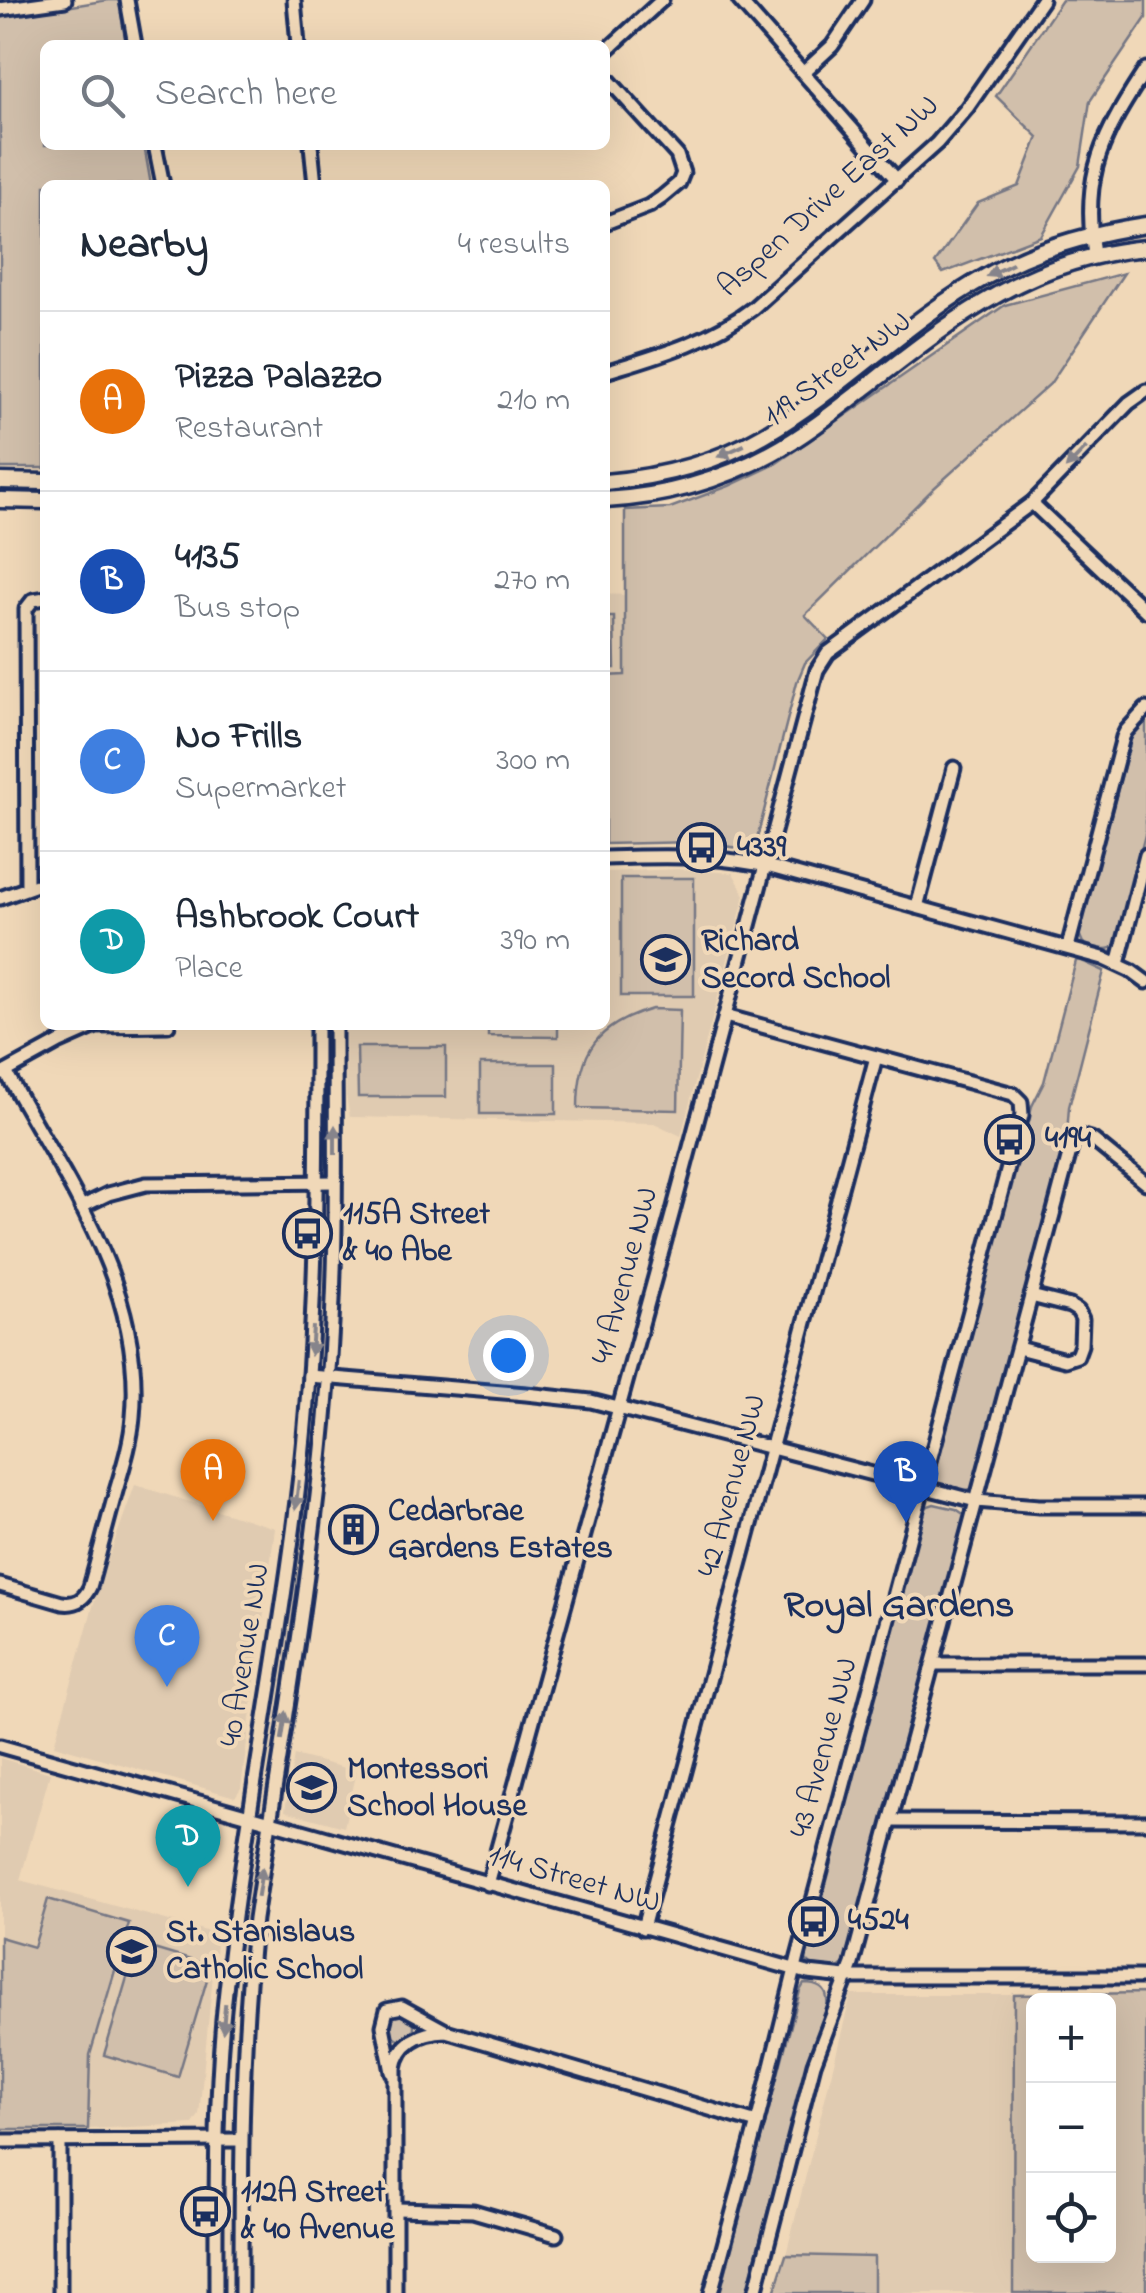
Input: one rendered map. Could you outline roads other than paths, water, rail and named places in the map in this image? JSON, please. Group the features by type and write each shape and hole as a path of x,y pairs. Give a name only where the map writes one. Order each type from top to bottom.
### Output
{"main road":[{"name":"119 Street NW","path":"610,482 689,467 726,454 763,436 815,402 944,303 988,275 1034,254 1146,225"},
{"name":"119 Street NW","path":"610,500 640,498 733,472 775,452 826,418 953,320 998,292 1094,255 1146,248"},
{"path":"0,481 40,482"},
{"path":"0,500 40,500"}],"street":[{"path":"0,9 65,0"},
{"path":"127,0 134,40"},
{"path":"294,0 298,40"},
{"path":"610,47 662,0"},
{"path":"740,0 897,180"},
{"path":"804,72 832,46 863,0"},
{"name":"Aspen Drive East NW","path":"610,370 698,341 739,318 954,125 1042,0"},
{"path":"1094,255 1092,192 1099,153 1116,115 1146,69"},
{"path":"610,82 676,155 683,168 679,183 661,198 610,221"},
{"path":"156,150 161,180"},
{"path":"310,150 314,180"},
{"path":"1146,391 1129,403 1032,503 1146,611"},
{"name":"41 Avenue NW","path":"488,1884 812,682 828,653 1032,503"},
{"path":"27,887 26,609 33,600 40,599"},
{"path":"1068,947 1126,731 1146,709"},
{"path":"917,906 954,768"},
{"path":"610,858 689,855 764,865 1068,947 1118,964 1146,982"},
{"path":"1118,964 1146,855"},
{"path":"0,898 40,883"},
{"path":"724,1016 876,1057"},
{"path":"0,1584 62,1603 81,1600 90,1587 133,1417 130,1337 122,1298 81,1208 3,1073 87,1030"},
{"name":"40 Avenue NW","path":"216,2293 216,2140 223,2022 248,1817 296,1504 310,1376 316,1284 317,1030"},
{"name":"40 Avenue NW","path":"241,2293 247,1984 320,1471 329,1377 335,1182 334,1030"},
{"name":"43 Avenue NW","path":"711,2293 1022,1120 1021,1102 1013,1094 876,1057"},
{"name":"42 Avenue NW","path":"643,1928 876,1057"},
{"path":"755,2293 814,2064 852,1964 1076,1137 1093,1140 1146,1183"},
{"path":"81,1208 108,1194 146,1184 335,1182"},
{"path":"1018,1348 1065,1360 1081,1350 1082,1319 1078,1310 1032,1296"},
{"path":"310,1376 564,1397 619,1407 976,1501 1039,1506 1146,1506"},
{"path":"933,1664 1146,1664"},
{"name":"114 Street NW","path":"0,1746 795,1971 846,1977 1146,1977"},
{"path":"891,1821 1146,1822"},
{"path":"396,2086 382,2020 387,2010 402,2007 446,2031 757,2123"},
{"path":"396,2293 396,2058 412,2040 446,2031"},
{"path":"0,2141 241,2140"},
{"path":"60,2141 60,2293"},
{"path":"396,2209 472,2211 556,2236"}],"place":[{"name":"4339","path":"702,848"},
{"name":"Richard Secord School","path":"666,960"},
{"name":"4194","path":"1010,1139"},
{"name":"115A Street & 40 Abe","path":"308,1233"},
{"name":"Pizza Palazzo","path":"213,1521"},
{"name":"4135","path":"906,1523"},
{"name":"Cedarbrae Gardens Estates","path":"353,1530"},
{"name":"No Frills","path":"167,1687"},
{"name":"Montessori School House","path":"312,1788"},
{"name":"Ashbrook Court","path":"188,1887"},
{"name":"4524","path":"813,1921"},
{"name":"St. Stanislaus Catholic School","path":"131,1951"},
{"name":"112A Street & 40 Avenue","path":"206,2211"}],"district":[{"name":"Royal Gardens","path":"899,1607"}]}
